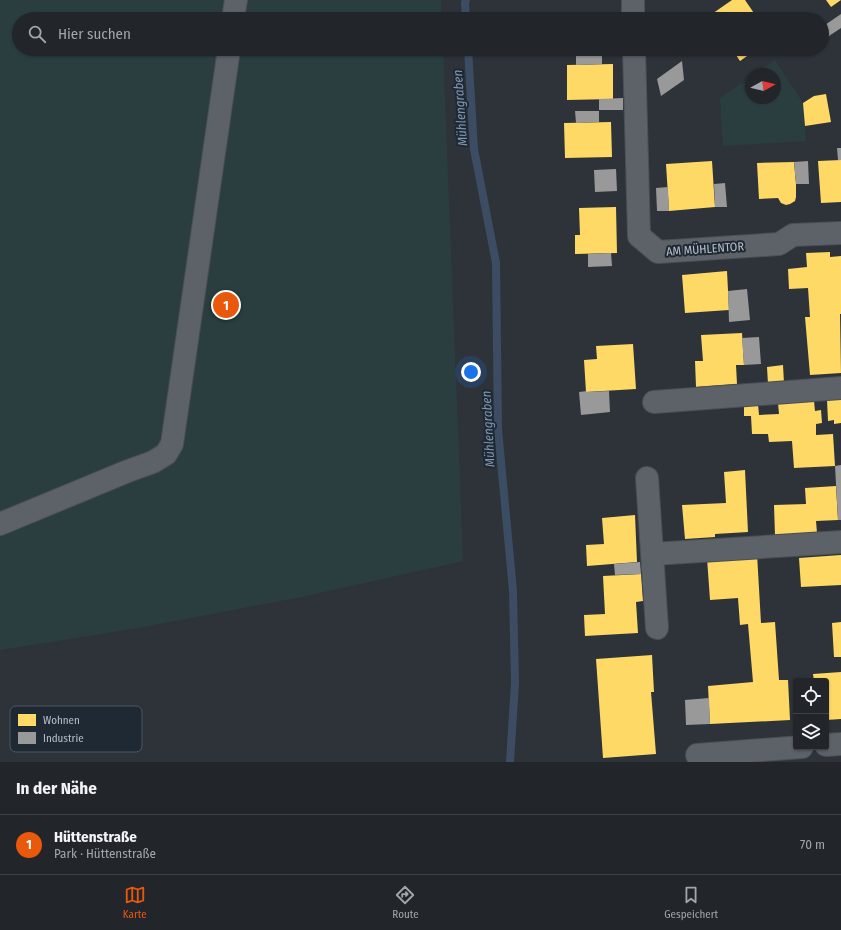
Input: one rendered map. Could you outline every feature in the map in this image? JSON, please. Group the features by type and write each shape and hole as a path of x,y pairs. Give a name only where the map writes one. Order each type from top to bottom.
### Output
{"street":[{"path":"234,12 236,0"},
{"path":"633,0 634,12"},
{"path":"0,524 153,462 166,454 172,444 228,56"},
{"name":"AM MÜHLENTOR","path":"634,56 639,236 658,252 779,244 793,235 841,233"},
{"path":"654,402 841,388"},
{"path":"647,478 658,628"},
{"path":"653,554 841,542"},
{"path":"829,745 841,744"},
{"path":"697,755 793,748"}],"green space":[{"path":"0,0 441,0 442,12 12,12 12,56 443,56 463,561 301,597 138,628 0,650"},
{"path":"775,60 780,68 764,68"},
{"path":"781,69 803,103 806,141 723,146 720,98 745,81 745,104 781,104"}],"building: Wohnen":[{"path":"732,0 745,0 753,12 715,12"},
{"path":"826,0 841,0 831,7"},
{"path":"737,56 747,56 740,61"},
{"path":"613,64 613,99 567,100 567,65"},
{"path":"826,94 831,122 805,126 803,103 814,96"},
{"path":"611,122 612,157 565,158 564,123"},
{"path":"841,160 841,202 821,203 818,161"},
{"path":"712,161 715,207 669,211 666,164"},
{"path":"794,162 796,184 795,201 786,205 781,203 778,198 759,199 757,163"},
{"path":"616,207 617,253 575,254 575,235 580,235 579,208"},
{"path":"830,252 830,257 841,256 841,373 810,375 805,317 810,317 808,288 789,289 788,269 807,267 806,253"},
{"path":"727,271 729,310 685,313 682,275"},
{"path":"742,333 744,365 736,365 737,384 696,387 695,361 703,361 701,335"},
{"path":"633,344 636,389 586,392 584,360 597,359 596,346"},
{"path":"783,365 784,383 768,384 767,367"},
{"path":"841,399 841,423 834,424 834,420 828,421 827,400"},
{"path":"814,401 815,411 821,410 822,423 816,424 816,435 833,434 835,466 794,468 792,441 769,442 768,434 752,434 751,416 744,416 744,405 758,404 759,415 779,414 778,403"},
{"path":"745,470 748,532 715,534 715,537 685,539 682,505 726,503 724,472"},
{"path":"836,486 838,520 816,521 817,533 775,535 774,505 806,504 805,488"},
{"path":"635,515 637,562 587,566 586,545 604,544 602,518"},
{"path":"757,554 761,623 775,622 779,680 788,680 790,720 710,724 708,686 753,682 748,624 740,625 738,598 710,600 707,558"},
{"path":"841,555 841,585 801,587 799,558"},
{"path":"641,574 643,601 636,602 638,633 585,636 584,615 605,614 603,576"},
{"path":"841,622 841,657 834,657 832,623"},
{"path":"652,655 654,692 651,692 656,754 603,758 596,659"},
{"path":"841,672 841,719 829,720 829,678 814,678 813,674"}],"building: Industrie":[{"path":"841,14 841,28 829,36 829,22"},
{"path":"576,56 602,56 602,64 576,65"},
{"path":"682,61 684,80 661,96 657,79"},
{"path":"623,98 623,110 599,110 599,99"},
{"path":"575,111 599,111 599,122 576,123"},
{"path":"837,148 841,148 841,160 838,160"},
{"path":"808,161 809,184 796,184 794,162"},
{"path":"616,169 617,191 595,192 594,170"},
{"path":"725,183 727,207 715,207 714,184"},
{"path":"668,187 669,211 657,211 656,188"},
{"path":"611,253 612,266 588,267 588,254"},
{"path":"747,289 750,320 729,322 728,291"},
{"path":"759,337 761,364 744,365 742,338"},
{"path":"587,391 586,392 609,391 610,412 581,415 579,392"},
{"path":"841,465 841,520 838,520 835,466"},
{"path":"640,562 641,574 615,575 614,564"},
{"path":"709,698 710,724 686,725 685,700"}],"waterway":[{"name":"Mühlengraben","path":"466,0 466,12"},
{"name":"Mühlengraben","path":"468,56 474,149 496,263 498,429 513,591 515,683 510,762"}],"place":[{"name":"Hüttenstraße","path":"226,305"}]}
